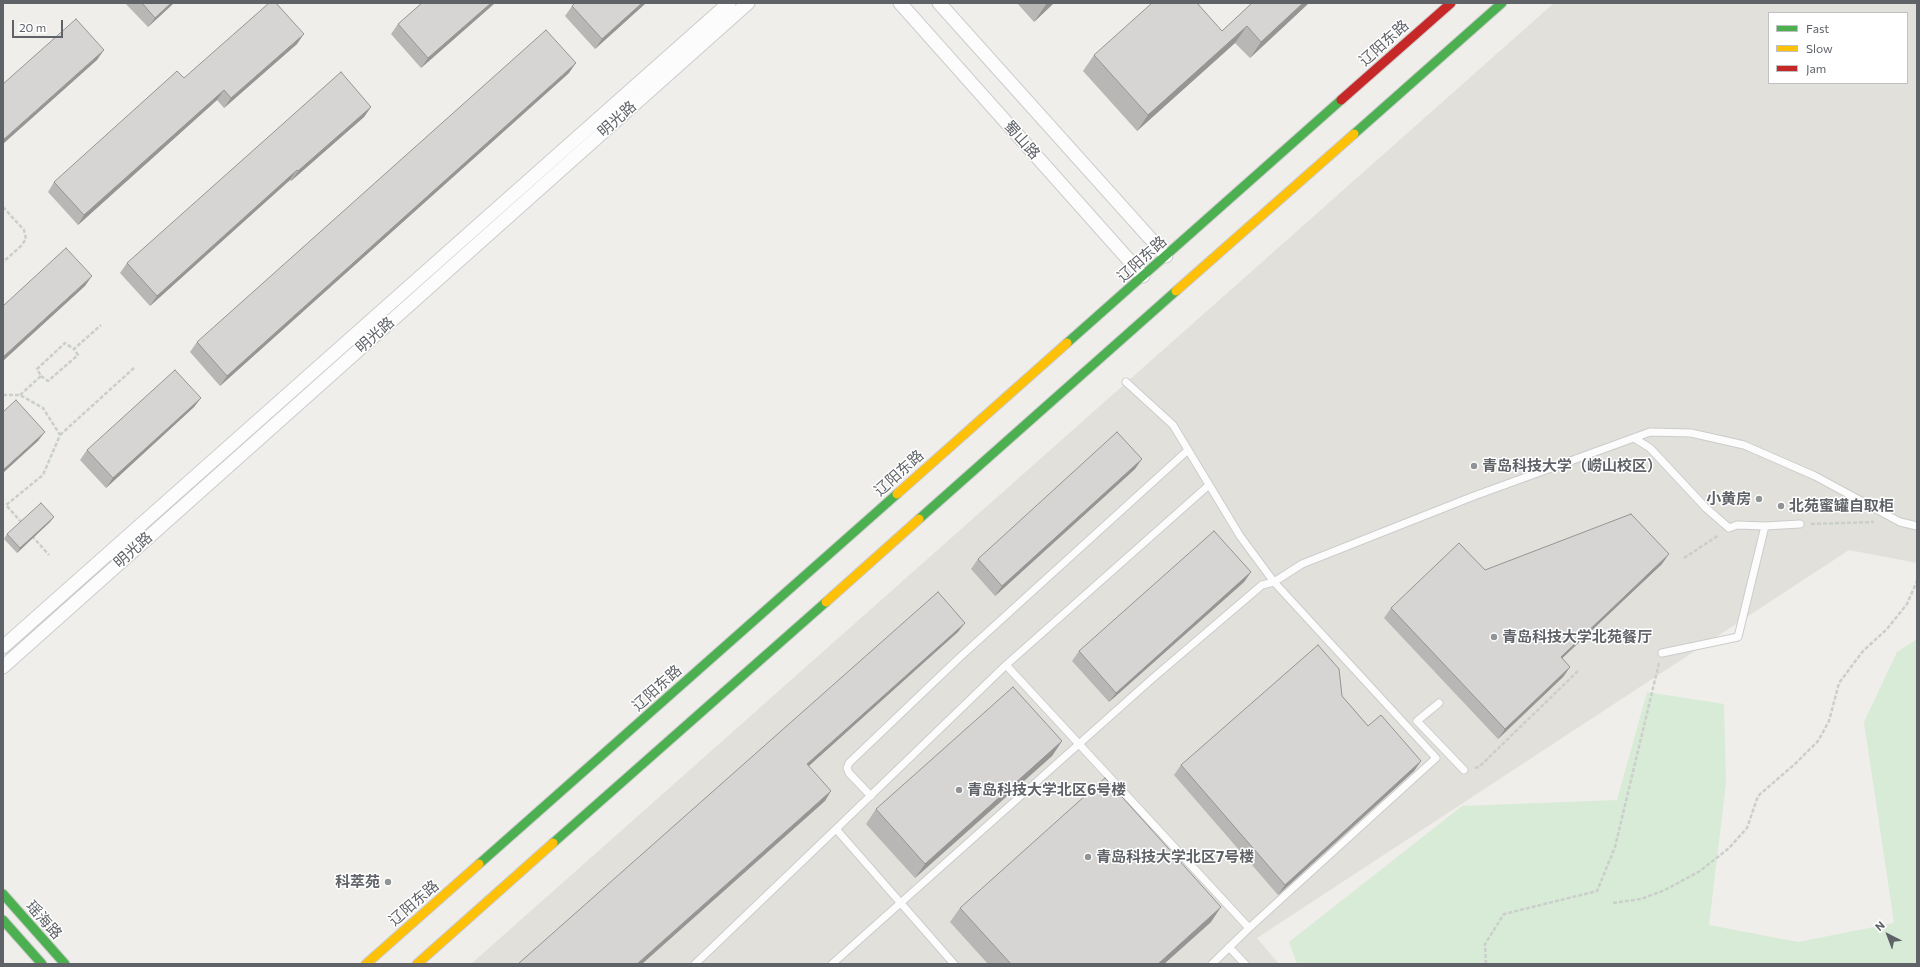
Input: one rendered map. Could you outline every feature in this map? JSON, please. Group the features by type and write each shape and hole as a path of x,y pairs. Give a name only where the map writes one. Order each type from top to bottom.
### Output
{"main road":[{"name":"辽阳东路","path":"366,964 1450,3"},
{"path":"417,964 1502,3"},
{"name":"瑶海路","path":"3,894 65,964"},
{"name":"瑶海路","path":"3,920 42,964"}],"street":[{"name":"明光路","path":"3,647 729,3"},
{"name":"明光路","path":"3,667 748,3"},
{"name":"蜀山路","path":"900,3 1143,276"},
{"name":"蜀山路","path":"939,3 1166,256"}],"lane":[{"path":"1126,382 1173,425 1240,536 1274,582 1436,758 1212,964"},
{"path":"832,964 1153,678 1262,585 1274,582 1302,564 1474,496 1650,432 1685,433 1744,445 1815,476 1900,522 1917,526"},
{"path":"1634,438 1650,448 1706,508 1729,528 1737,525 1765,526 1800,524"},
{"path":"871,796 849,773 847,768 849,763 959,658 1188,450"},
{"path":"695,964 871,796 1006,664 1209,485"},
{"path":"1662,653 1738,637 1765,526"},
{"path":"1006,664 1250,928"},
{"path":"1439,703 1418,721 1464,770"},
{"path":"836,829 954,964"},
{"path":"1229,948 1245,964"}],"path":[{"path":"3,207 24,230 26,238 21,246 3,262"},
{"path":"74,349 101,325"},
{"path":"65,342 74,349 78,355 48,381 41,376 37,369 65,342"},
{"path":"25,528 6,506 43,475 60,435 135,367"},
{"path":"20,395 41,376"},
{"path":"3,395 20,395 44,408 60,435"},
{"path":"1800,524 1900,522"},
{"path":"1684,558 1729,528"},
{"path":"30,533 49,555"},
{"path":"1612,903 1641,898 1665,890 1700,871 1729,848 1748,828 1758,796 1773,781 1796,763 1818,741 1829,721 1839,683 1863,651 1887,629 1907,604 1917,581"},
{"path":"1486,964 1485,944 1504,914 1597,891 1615,847 1662,653"},
{"path":"1464,770 1479,767 1579,670"}],"shaded area":[{"name":"青岛科技大学（崂山校区）","path":"1554,3 1917,3 1917,563 1849,550 1257,938 1279,964 471,964"}],"green space":[{"path":"1917,639 1917,964 1297,964 1289,942 1462,806 1617,800 1647,692 1724,704 1726,783 1709,925 1798,942 1894,923 1864,722 1897,652"}],"building":[{"path":"142,3 171,3 155,18"},
{"path":"269,3 276,3 304,34 231,98 224,90 84,215 54,182 177,71 184,78"},
{"path":"422,3 491,3 428,58 398,24"},
{"path":"575,3 642,3 602,39 572,6"},
{"path":"1152,3 1197,3 1222,31 1252,3 1303,3 1261,42 1247,26 1148,115 1094,55"},
{"path":"76,19 104,50 3,140 3,84"},
{"path":"546,30 576,63 227,376 197,342"},
{"path":"341,72 371,107 298,171 297,170 157,296 127,263"},
{"path":"66,248 92,276 3,356 3,306"},
{"path":"175,370 201,398 113,478 87,450"},
{"path":"16,400 45,432 3,470 3,412"},
{"path":"1117,432 1142,459 1002,586 978,559"},
{"path":"41,503 54,517 20,548 7,534"},
{"name":"青岛科技大学北苑餐厅","path":"1631,514 1669,554 1561,657 1570,667 1505,729 1391,608 1459,543 1485,570"},
{"path":"1214,531 1251,572 1116,693 1079,651"},
{"path":"938,592 965,623 807,764 831,791 637,964 518,964"},
{"path":"1318,645 1339,669 1342,696 1368,726 1381,715 1421,761 1285,885 1181,765"},
{"name":"青岛科技大学北区6号楼","path":"1013,687 1062,741 925,864 876,809"},
{"name":"青岛科技大学北区7号楼","path":"1105,778 1221,907 1158,964 1011,964 960,908"}],"traffic: fast":[{"path":"1354,134 1502,3"},
{"path":"1067,343 1341,100"},
{"path":"919,519 1176,291"},
{"path":"479,864 897,494"},
{"path":"553,843 826,602"},
{"path":"3,894 65,964"},
{"path":"3,920 42,964"}],"traffic: slow":[{"path":"1176,291 1354,134"},
{"path":"897,494 1067,343"},
{"path":"826,602 919,519"},
{"path":"417,964 553,843"},
{"path":"366,964 479,864"}],"traffic: jam":[{"path":"1341,100 1451,3"}],"place":[{"name":"青岛科技大学（崂山校区）","path":"1474,466"},
{"name":"小黄房","path":"1759,499"},
{"name":"北苑蜜罐自取柜","path":"1781,506"},
{"name":"青岛科技大学北苑餐厅","path":"1494,637"},
{"name":"青岛科技大学北区6号楼","path":"959,790"},
{"name":"青岛科技大学北区7号楼","path":"1088,857"},
{"name":"科萃苑","path":"388,882"}]}
